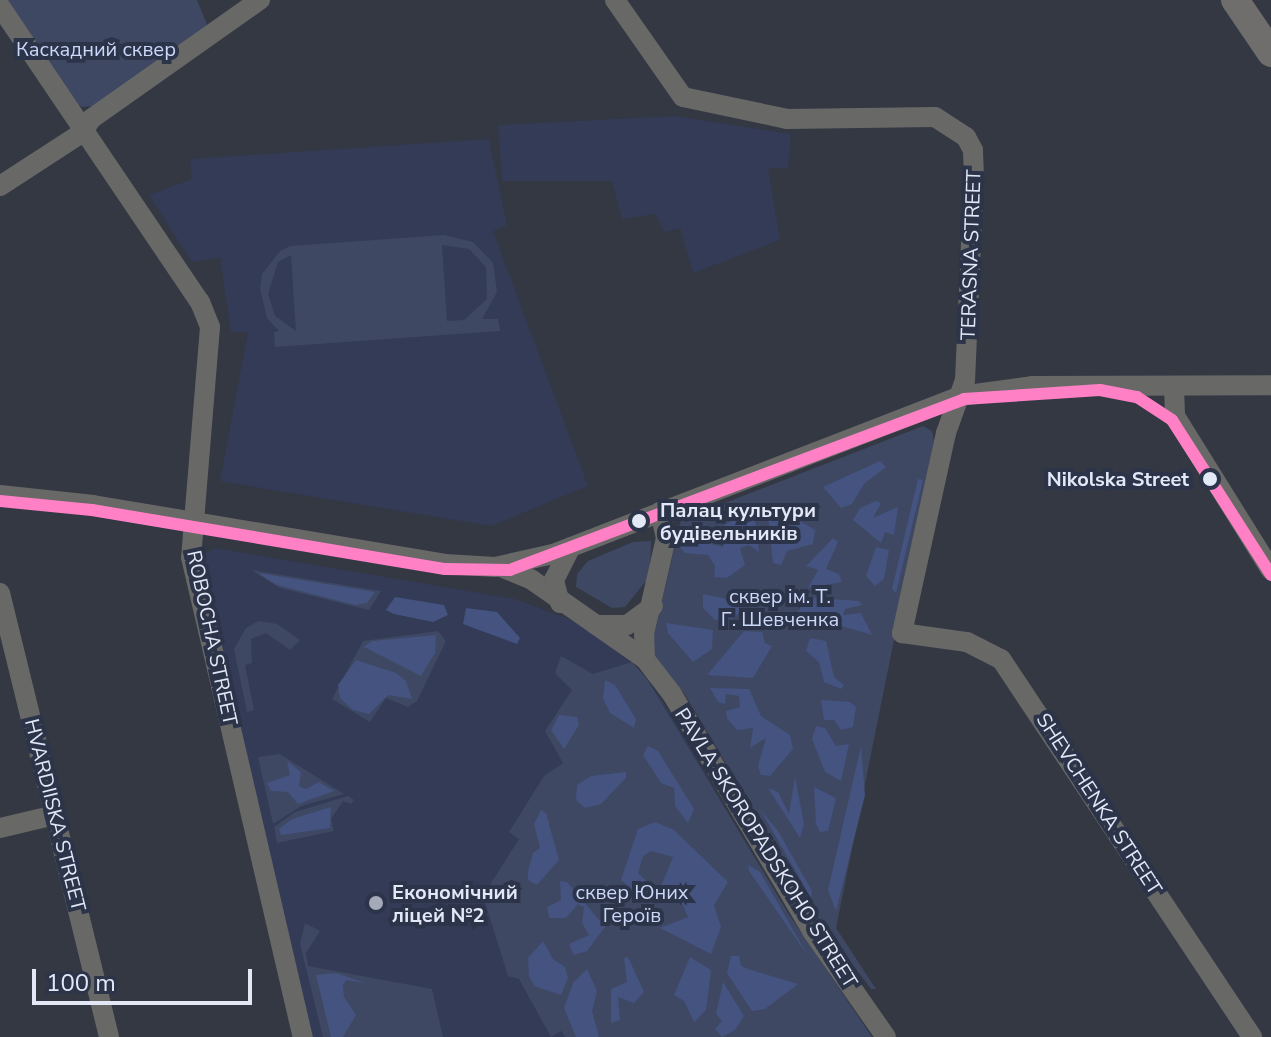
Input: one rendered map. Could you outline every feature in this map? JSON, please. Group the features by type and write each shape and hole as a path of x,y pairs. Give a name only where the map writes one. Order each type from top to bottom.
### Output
{"highway":[{"path":"1235,0 1271,53"}],"street":[{"path":"0,186 83,132 91,119 260,0"},
{"name":"TERASNA STREET","path":"615,0 683,97 787,119 935,117 966,137 973,150 967,363 960,396 946,433 902,633"},
{"name":"ROBOCHA STREET","path":"0,6 200,302 210,327 192,523 193,571 303,1037"},
{"path":"0,495 445,564 495,567 571,547 960,396 1033,386 1271,385"},
{"path":"1174,386 1175,416 1271,570"},
{"path":"645,659 644,634 653,606 666,538 660,512"},
{"path":"560,603 554,580 571,547"},
{"name":"PAVLA SKOROPADSKOHO STREET","path":"495,567 532,580 590,624 645,659 672,694 812,931 886,1037"},
{"name":"HVARDIISKA STREET","path":"0,593 109,1037"},
{"path":"590,624 627,625 653,606"},
{"name":"SHEVCHENKA STREET","path":"902,633 967,642 1001,659 1252,1037"},
{"path":"0,828 55,815"}],"shaded area":[{"path":"674,116 791,134 788,168 768,168 780,240 693,273 680,228 664,232 656,214 622,219 612,181 502,181 498,125"},
{"path":"489,139 507,225 493,231 588,486 491,526 220,481 248,332 231,332 220,257 192,262 149,195 192,179 190,159"},
{"path":"880,461 886,467 864,484 852,504 841,508 823,487"},
{"path":"918,479 923,480 896,593 892,589"},
{"path":"876,501 881,503 873,518 898,507 894,535 885,532 881,543 853,520 860,508"},
{"path":"767,505 780,510 778,529 798,520 815,530 813,544 787,551 781,565 773,563"},
{"path":"744,514 753,517 759,552 749,545 740,548 745,565 727,578 714,577 715,566 708,555 685,553 679,546 702,542 723,547 721,527"},
{"path":"833,538 838,542 826,569 839,574 842,582 808,588 818,570 806,566"},
{"path":"876,547 889,550 884,579 875,586 866,576"},
{"path":"215,548 515,599 584,625 632,662 662,700 788,913 872,1037 311,1037 199,558"},
{"path":"259,574 375,592 367,603 355,605 277,585"},
{"path":"703,594 737,601 740,611 735,618 715,620 703,608"},
{"path":"395,597 444,605 448,615 433,622 394,614 386,610"},
{"path":"805,597 859,601 862,605 845,609 843,615 861,613 872,635 835,624 806,630 792,626"},
{"path":"466,608 497,612 520,638 517,644 463,624"},
{"path":"666,623 713,630 712,649 693,662 668,633"},
{"path":"744,631 762,632 765,643 772,646 753,678 707,675"},
{"path":"436,635 435,653 421,676 364,647 372,641"},
{"path":"810,638 826,641 834,677 844,685 841,689 824,682 819,662 806,651"},
{"path":"356,660 396,673 406,681 412,699 388,695 369,714 353,710 340,698 338,685"},
{"path":"605,680 615,685 636,719 634,728 610,713 603,698"},
{"path":"710,688 749,689 761,716 790,735 793,749 770,776 761,775 758,766 766,738 750,748 753,728 737,730 727,718 726,711 740,707 739,696 726,694 725,704 718,702"},
{"path":"821,700 850,702 856,707 853,727 841,730 834,720 824,720"},
{"path":"559,715 577,717 579,725 564,749 551,730"},
{"path":"816,726 825,728 836,746 849,744 841,781 825,772 812,739"},
{"path":"648,746 658,751 694,809 688,823 675,806 674,788 661,783 643,755"},
{"path":"861,746 865,795 836,911 828,890"},
{"path":"287,761 301,772 299,786 306,789 319,782 334,791 298,804 288,792 271,791 267,783 290,775"},
{"path":"626,772 626,778 601,804 585,808 576,800 577,785 591,776"},
{"path":"795,777 804,824 800,838 768,788 778,792 789,814"},
{"path":"814,787 836,798 828,831 820,832 816,824"},
{"path":"331,807 330,828 281,835 279,829 292,819"},
{"path":"760,809 778,831 812,891 811,898"},
{"path":"541,810 546,813 559,860 537,885 528,880 528,871 533,853 540,848 534,824"},
{"path":"655,822 674,830 728,882 714,905 721,927 711,954 660,928 688,917 681,901 657,896 673,857 651,851 643,856 638,873 646,881 644,890 636,893 621,880 638,829"},
{"path":"748,865 760,872 808,956 749,871"},
{"path":"560,881 567,882 605,927 587,951 574,955 569,944 589,935 582,923 584,907 578,904 566,918 549,918 547,907 561,900"},
{"path":"543,941 553,959 565,967 568,978 561,995 534,986 529,976 528,958"},
{"path":"731,956 739,956 741,966 798,984 765,1009 752,1011 727,973"},
{"path":"628,957 644,992 634,1003 618,997 620,1020 611,1023 611,989 627,982 624,958"},
{"path":"690,957 711,970 706,1010 694,1022 684,1001 674,995"},
{"path":"587,969 597,991 592,1011 599,1037 576,1037 564,1008 573,983"},
{"path":"336,973 365,983 347,980 343,984 344,997 356,1015 343,1037 331,1037 316,975"},
{"path":"723,982 744,1016 735,1030 722,1037 715,1029 722,1021 716,1014"}],"green space":[{"name":"Каскадний сквер","path":"2,0 197,0 208,27 102,105 82,107 71,100"},
{"path":"444,235 473,242 493,263 497,292 482,319 498,319 500,331 275,347 274,332 279,331 267,318 260,288 262,274 280,251 290,246","holes":["442,245 469,249 486,267 487,299 464,320 447,321","291,255 296,331 275,316 268,294 278,262"]},
{"name":"сквер ім. Т. Г. Шевченка","path":"923,426 932,431 934,441 836,928 876,989 871,989 819,920 684,693 650,652 681,520"},
{"path":"651,541 650,576 625,607 612,608 576,587 577,574 588,561 633,542"},
{"path":"251,570 381,591 369,610 280,588"},
{"path":"259,621 277,624 300,640 290,650 266,633 251,639 252,663 245,665 254,710 247,712 234,649 246,628"},
{"path":"438,631 446,641 417,701 408,707 386,698 370,722 332,699 363,641"},
{"name":"сквер Юних Героїв","path":"561,656 593,674 632,662 647,679 788,913 872,1037 565,1037 561,1031 551,1037 519,979 508,976 483,896 519,839 509,832 544,776 563,763 545,731 572,690 555,673"},
{"path":"280,754 344,794 301,806 273,824 258,757"},
{"path":"348,796 354,800 351,804 343,801 331,819 334,831 277,843 274,827 295,812"},
{"path":"305,923 320,931 306,953 308,966 432,989 443,1037 323,1037 300,944"}],"transit line":[{"path":"0,501 92,510 445,569 510,570 964,399 1100,390 1137,397 1172,420 1271,575"}],"place":[{"name":"Nikolska Street","path":"1210,479"},
{"name":"Палац культури будівельників","path":"639,521"},
{"name":"Економічний ліцей №2","path":"376,903"}]}
